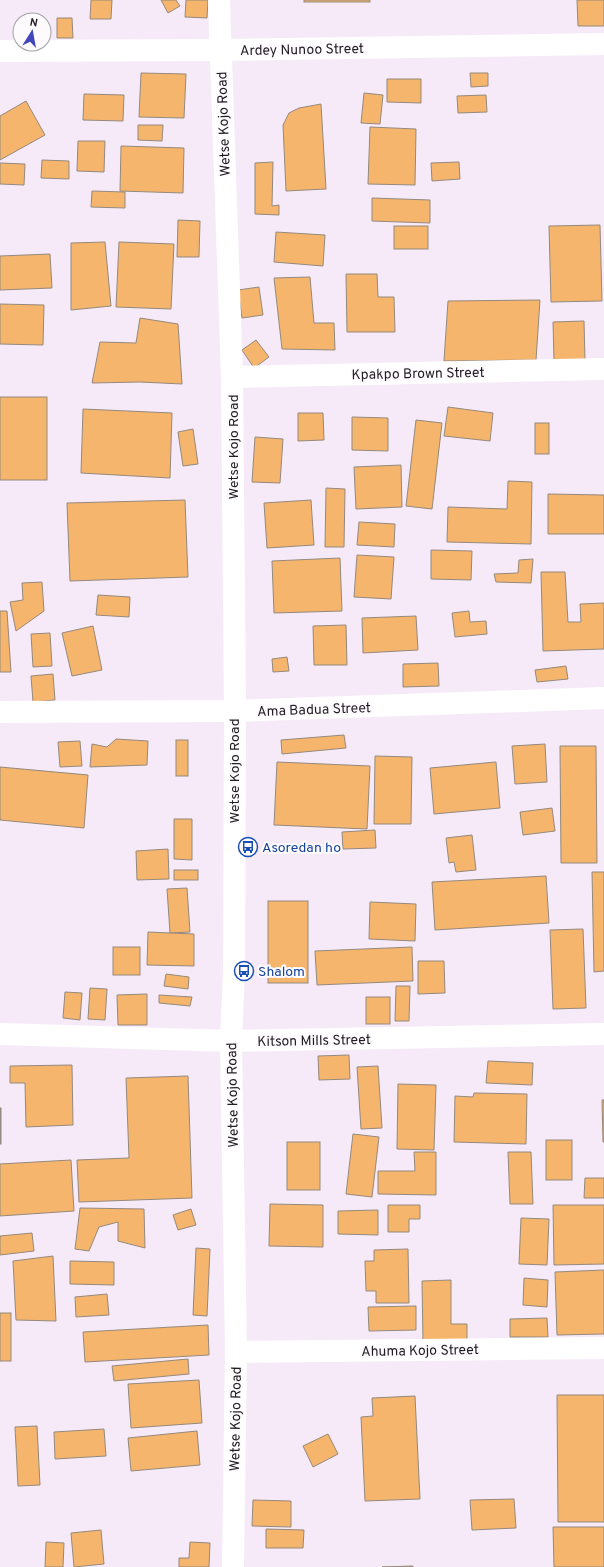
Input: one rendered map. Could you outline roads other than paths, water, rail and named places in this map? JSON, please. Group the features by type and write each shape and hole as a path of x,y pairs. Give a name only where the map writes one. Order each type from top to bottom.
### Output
{"street":[{"name":"Wetse Kojo Road","path":"219,0 232,377 235,711 234,972 231,1041 236,1352 233,1567"},
{"name":"Ardey Nunoo Street","path":"0,50 220,50 604,44"},
{"name":"Kpakpo Brown Street","path":"232,377 604,369"},
{"name":"Ama Badua Street","path":"0,712 235,711 604,698"},
{"name":"Kitson Mills Street","path":"0,1034 231,1041 604,1034"},
{"name":"Ahuma Kojo Street","path":"236,1352 604,1348"}],"place":[{"name":"Asoredan ho","path":"248,847"},
{"name":"Shalom","path":"244,971"}]}
